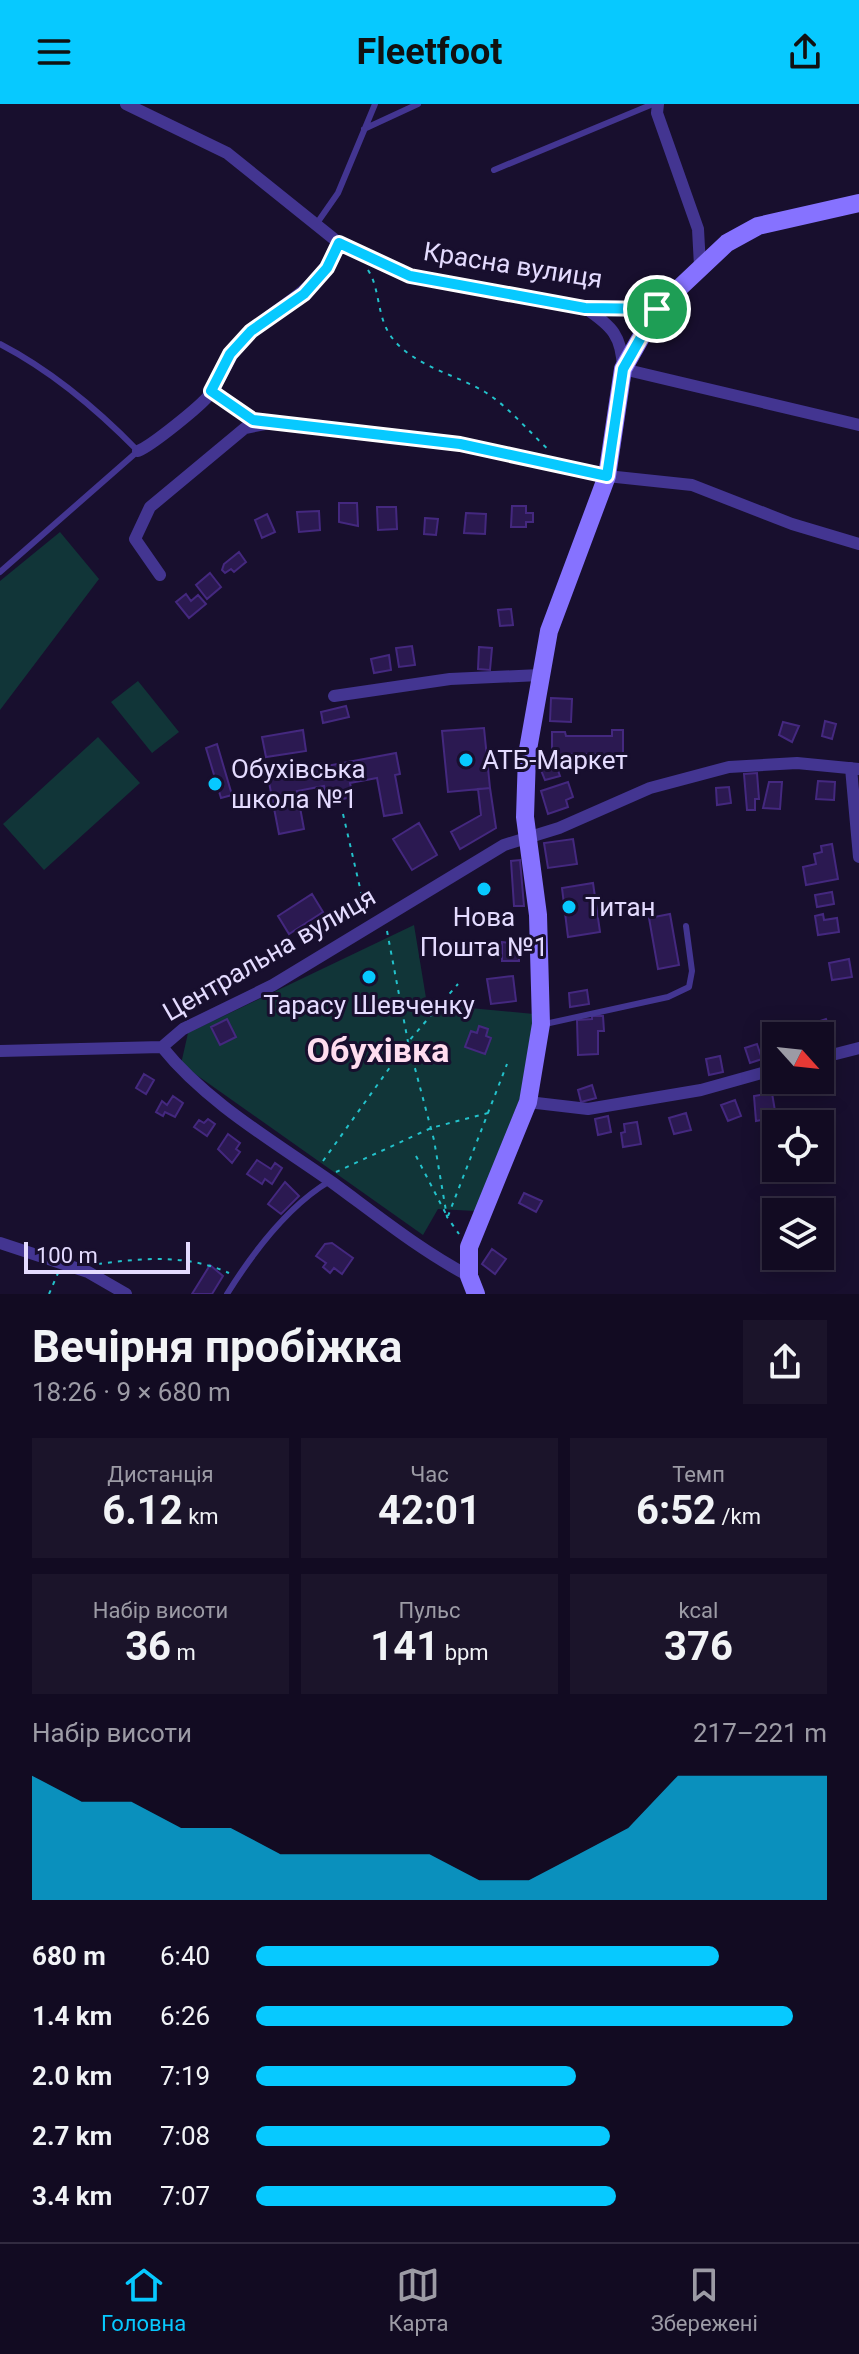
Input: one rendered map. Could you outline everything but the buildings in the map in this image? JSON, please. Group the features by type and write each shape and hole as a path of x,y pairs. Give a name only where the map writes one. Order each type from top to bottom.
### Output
{"street":[{"name":"Красна вулиця","path":"126,104 227,153 339,243 410,276 585,308 657,309"},
{"path":"655,104 698,229 700,266"},
{"path":"657,309 727,243 758,226 859,203"},
{"path":"138,451 211,391 230,354 251,331 304,294 327,268 339,243"},
{"path":"585,308 612,326 622,345 623,369 859,425"},
{"name":"Центральна вулиця","path":"472,1285 469,1247 528,1102 541,1024 538,915 525,784 540,675 549,631 607,476 623,369 657,309"},
{"path":"160,575 135,539 150,507 245,428 270,423 460,444 607,476 700,487 792,524 859,544"},
{"path":"334,696 450,679 540,675"},
{"path":"529,838 693,774 753,763 855,769 859,857"},
{"name":"Центральна вулиця","path":"472,1285 182,1072 162,1047 183,1029 273,985 504,845 529,838"},
{"path":"0,1051 162,1047"},
{"path":"834,1054 859,1048"},
{"path":"528,1102 588,1109 701,1090 762,1073"},
{"path":"0,1243 68,1265 115,1285 126,1294"}],"lane":[{"path":"315,226 338,193 375,104"},
{"path":"364,129 418,104"},
{"path":"494,170 655,104"},
{"path":"0,344 62,383 107,419 138,451 0,572"},
{"path":"211,391 239,414 270,423"},
{"path":"541,1024 668,997 689,987 692,971 686,926"},
{"path":"227,1294 324,1177"}],"path":[{"path":"355,250 372,277 378,311 393,340 441,371 486,393 569,468"},
{"path":"343,814 369,927"},
{"path":"384,918 408,1042 431,1128 447,1217"},
{"path":"324,1177 408,1042 458,984"},
{"path":"447,1217 507,1064"},
{"path":"324,1177 431,1128 488,1113"},
{"path":"416,1156 447,1217 469,1247"},
{"path":"49,1294 68,1265 169,1259 208,1263 238,1277"}],"green space":[{"path":"60,532 99,579 0,710 0,581"},
{"path":"138,681 179,732 152,753 111,702"},
{"path":"98,737 140,783 44,870 3,824"},
{"path":"414,925 427,1004 534,1014 520,1098 475,1211 438,1209 423,1235 181,1064 188,1033"}],"place":[{"name":"АТБ-Маркет","path":"466,760"},
{"name":"Обухівська школа №1","path":"215,784"},
{"name":"Нова Пошта №1","path":"484,889"},
{"name":"Титан","path":"569,907"},
{"name":"Тарасу Шевченку","path":"369,977"}],"district":[{"name":"Обухівка","path":"378,1050"}],"route":[{"path":"339,243 410,276 585,308 620,306 657,309 623,369 607,476 460,444 253,420 239,414 211,391 230,354 251,331 304,294 327,268 339,243"}]}
